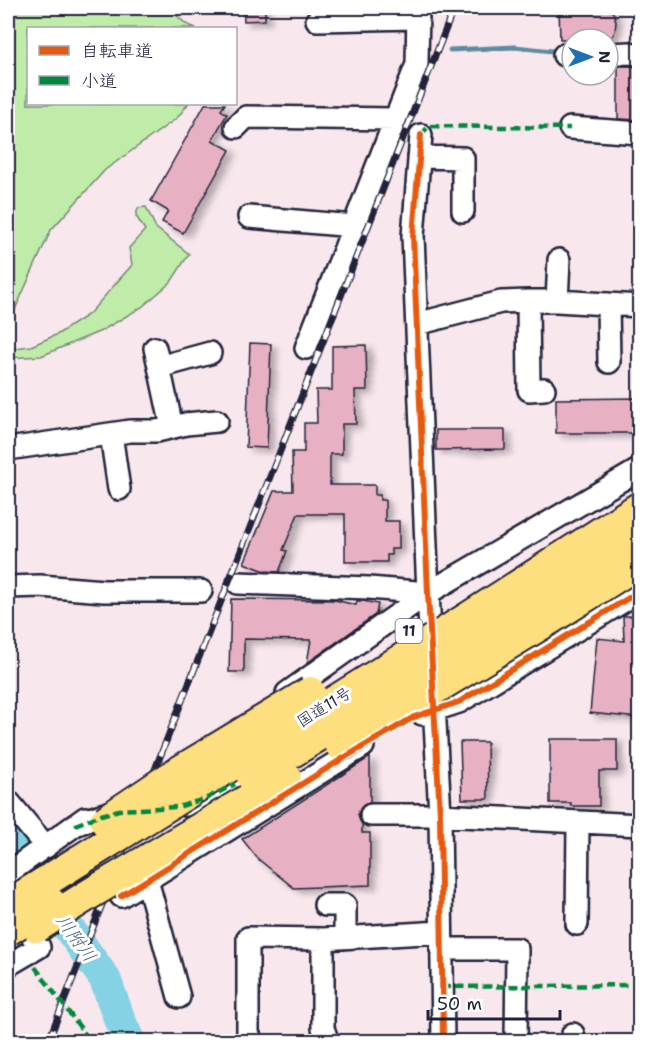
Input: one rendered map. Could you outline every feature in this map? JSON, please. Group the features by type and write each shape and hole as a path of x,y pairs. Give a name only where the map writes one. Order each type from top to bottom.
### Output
{"highway":[{"name":"11","path":"8,877 371,656 639,489"},
{"name":"国道11号","path":"8,905 466,619 639,507"},
{"name":"国道11号","path":"8,930 477,638 639,532"},
{"path":"8,945 96,890 461,674 639,562"}],"street":[{"path":"306,348 417,64 418,13 324,25"},
{"path":"620,53 639,55"},
{"path":"236,127 246,117 395,119"},
{"path":"570,128 639,133"},
{"path":"421,135 413,236 440,815 443,1041"},
{"path":"419,157 463,158 463,211"},
{"path":"249,217 354,226"},
{"path":"557,301 559,260"},
{"path":"528,301 529,390 544,389"},
{"path":"417,324 501,302 557,301 639,306"},
{"path":"608,304 609,362"},
{"path":"172,427 157,357 210,354"},
{"path":"8,449 130,431 157,431 208,421 217,422"},
{"path":"111,434 119,489"},
{"path":"170,767 300,685 428,593 639,469"},
{"path":"238,583 369,588 428,593"},
{"path":"8,586 104,591 201,591"},
{"path":"122,896 347,756 414,717 459,702 639,591"},
{"path":"210,741 253,816"},
{"path":"75,825 119,810 178,807 207,798 234,784"},
{"path":"8,877 75,825 132,787"},
{"path":"8,801 44,848"},
{"path":"371,814 440,815 639,825"},
{"path":"578,822 582,918"},
{"path":"147,880 178,997"},
{"path":"8,895 39,947 8,965"},
{"path":"325,906 345,906 345,938"},
{"path":"253,1041 248,1034 248,938 441,941 517,949 516,1041"},
{"path":"323,939 323,1028 328,1041"}],"green space":[{"path":"8,8 169,8 186,24 194,27 27,27 27,105 187,105 177,118 105,170 51,230 8,325"},
{"path":"146,207 156,228 189,254 171,282 142,307 101,331 41,356 8,358 8,345 14,348 31,346 58,334 89,314 132,265 129,248 145,230 136,216 138,208"}],"building":[{"path":"243,8 265,8 265,20 244,21"},
{"path":"559,8 609,8 614,14 615,27 560,27 560,39"},
{"path":"620,66 639,67 639,120 618,119"},
{"path":"204,105 224,105 221,110 227,114 212,140 230,150 183,233 162,222 168,211 151,201"},
{"path":"250,343 271,344 267,448 246,447"},
{"path":"366,345 367,390 355,390 356,424 342,424 342,454 330,454 330,485 375,485 375,495 380,495 380,500 385,500 385,521 399,521 399,549 391,549 391,555 387,555 387,562 345,562 345,514 298,514 283,550 287,551 279,572 265,571 244,563 274,491 293,491 292,452 304,452 304,423 317,423 316,390 332,390 332,346"},
{"path":"639,398 639,433 556,433 556,399"},
{"path":"436,430 505,430 505,449 436,450"},
{"path":"231,599 335,600 356,605 357,601 378,604 376,614 307,663 311,640 244,639 244,672 229,672"},
{"path":"623,616 639,616 639,718 590,713 597,638 624,641"},
{"path":"550,739 617,739 617,771 599,771 599,806 550,803"},
{"path":"460,742 487,742 488,799 462,799"},
{"path":"370,757 370,802 362,806 358,814 362,824 362,833 370,833 370,885 294,888 258,859 242,839"}],"waterway":[{"path":"450,50 515,47 560,52"},
{"name":"川附川","path":"8,843 105,979 130,1042"}],"railway":[{"path":"48,1042 454,8"}],"marked path":[{"path":"421,135 429,126 570,128"},
{"path":"75,825 119,810 178,807 207,798 235,784"},
{"path":"35,967 91,1042"},
{"path":"442,987 640,986"}],"cycle path":[{"path":"421,135 413,236 440,815 443,1042"},
{"path":"121,896 347,756 414,717 459,702 640,591"}]}
